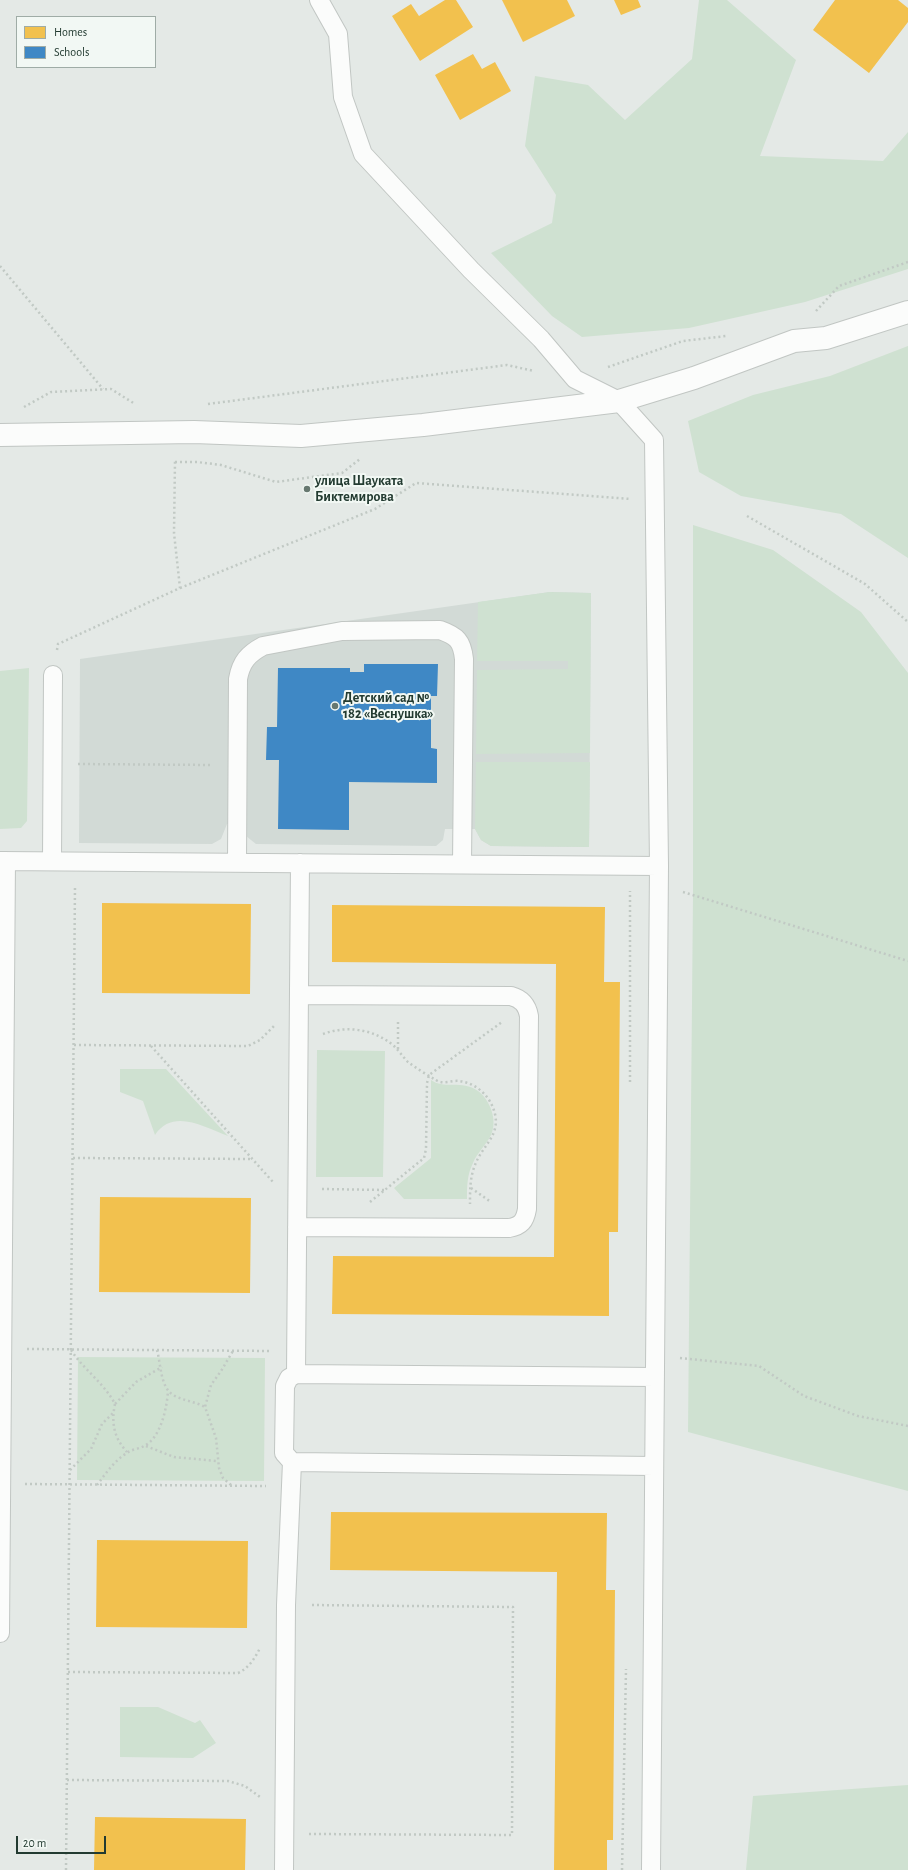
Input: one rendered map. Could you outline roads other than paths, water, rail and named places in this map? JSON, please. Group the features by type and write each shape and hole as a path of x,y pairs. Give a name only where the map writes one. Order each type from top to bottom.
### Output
{"street":[{"path":"0,435 177,434 194,432 301,436 423,425 619,401 694,378 794,341 826,338 908,312"}],"lane":[{"path":"319,0 338,34 343,97 363,154 471,270 541,339 575,379 619,401 654,440 653,496 659,885 651,1870"},
{"path":"237,863 238,679 240,668 252,652 263,646 342,631 440,630 453,634 463,648 462,864"},
{"path":"52,862 53,675"},
{"path":"0,1633 3,861 659,866"},
{"path":"296,1374 300,863"},
{"path":"297,1227 509,1228 522,1224 526,1217 529,1016 526,1005 522,1001 511,996 399,995 299,998"},
{"path":"284,1870 283,1834 286,1605 292,1462 284,1453 285,1386 289,1378 296,1374 655,1377"},
{"path":"292,1462 654,1466"}],"place":[{"name":"улица Шауката Биктемирова","path":"307,489"},
{"name":"Детский сад № 182 «Веснушка»","path":"335,706"}]}
